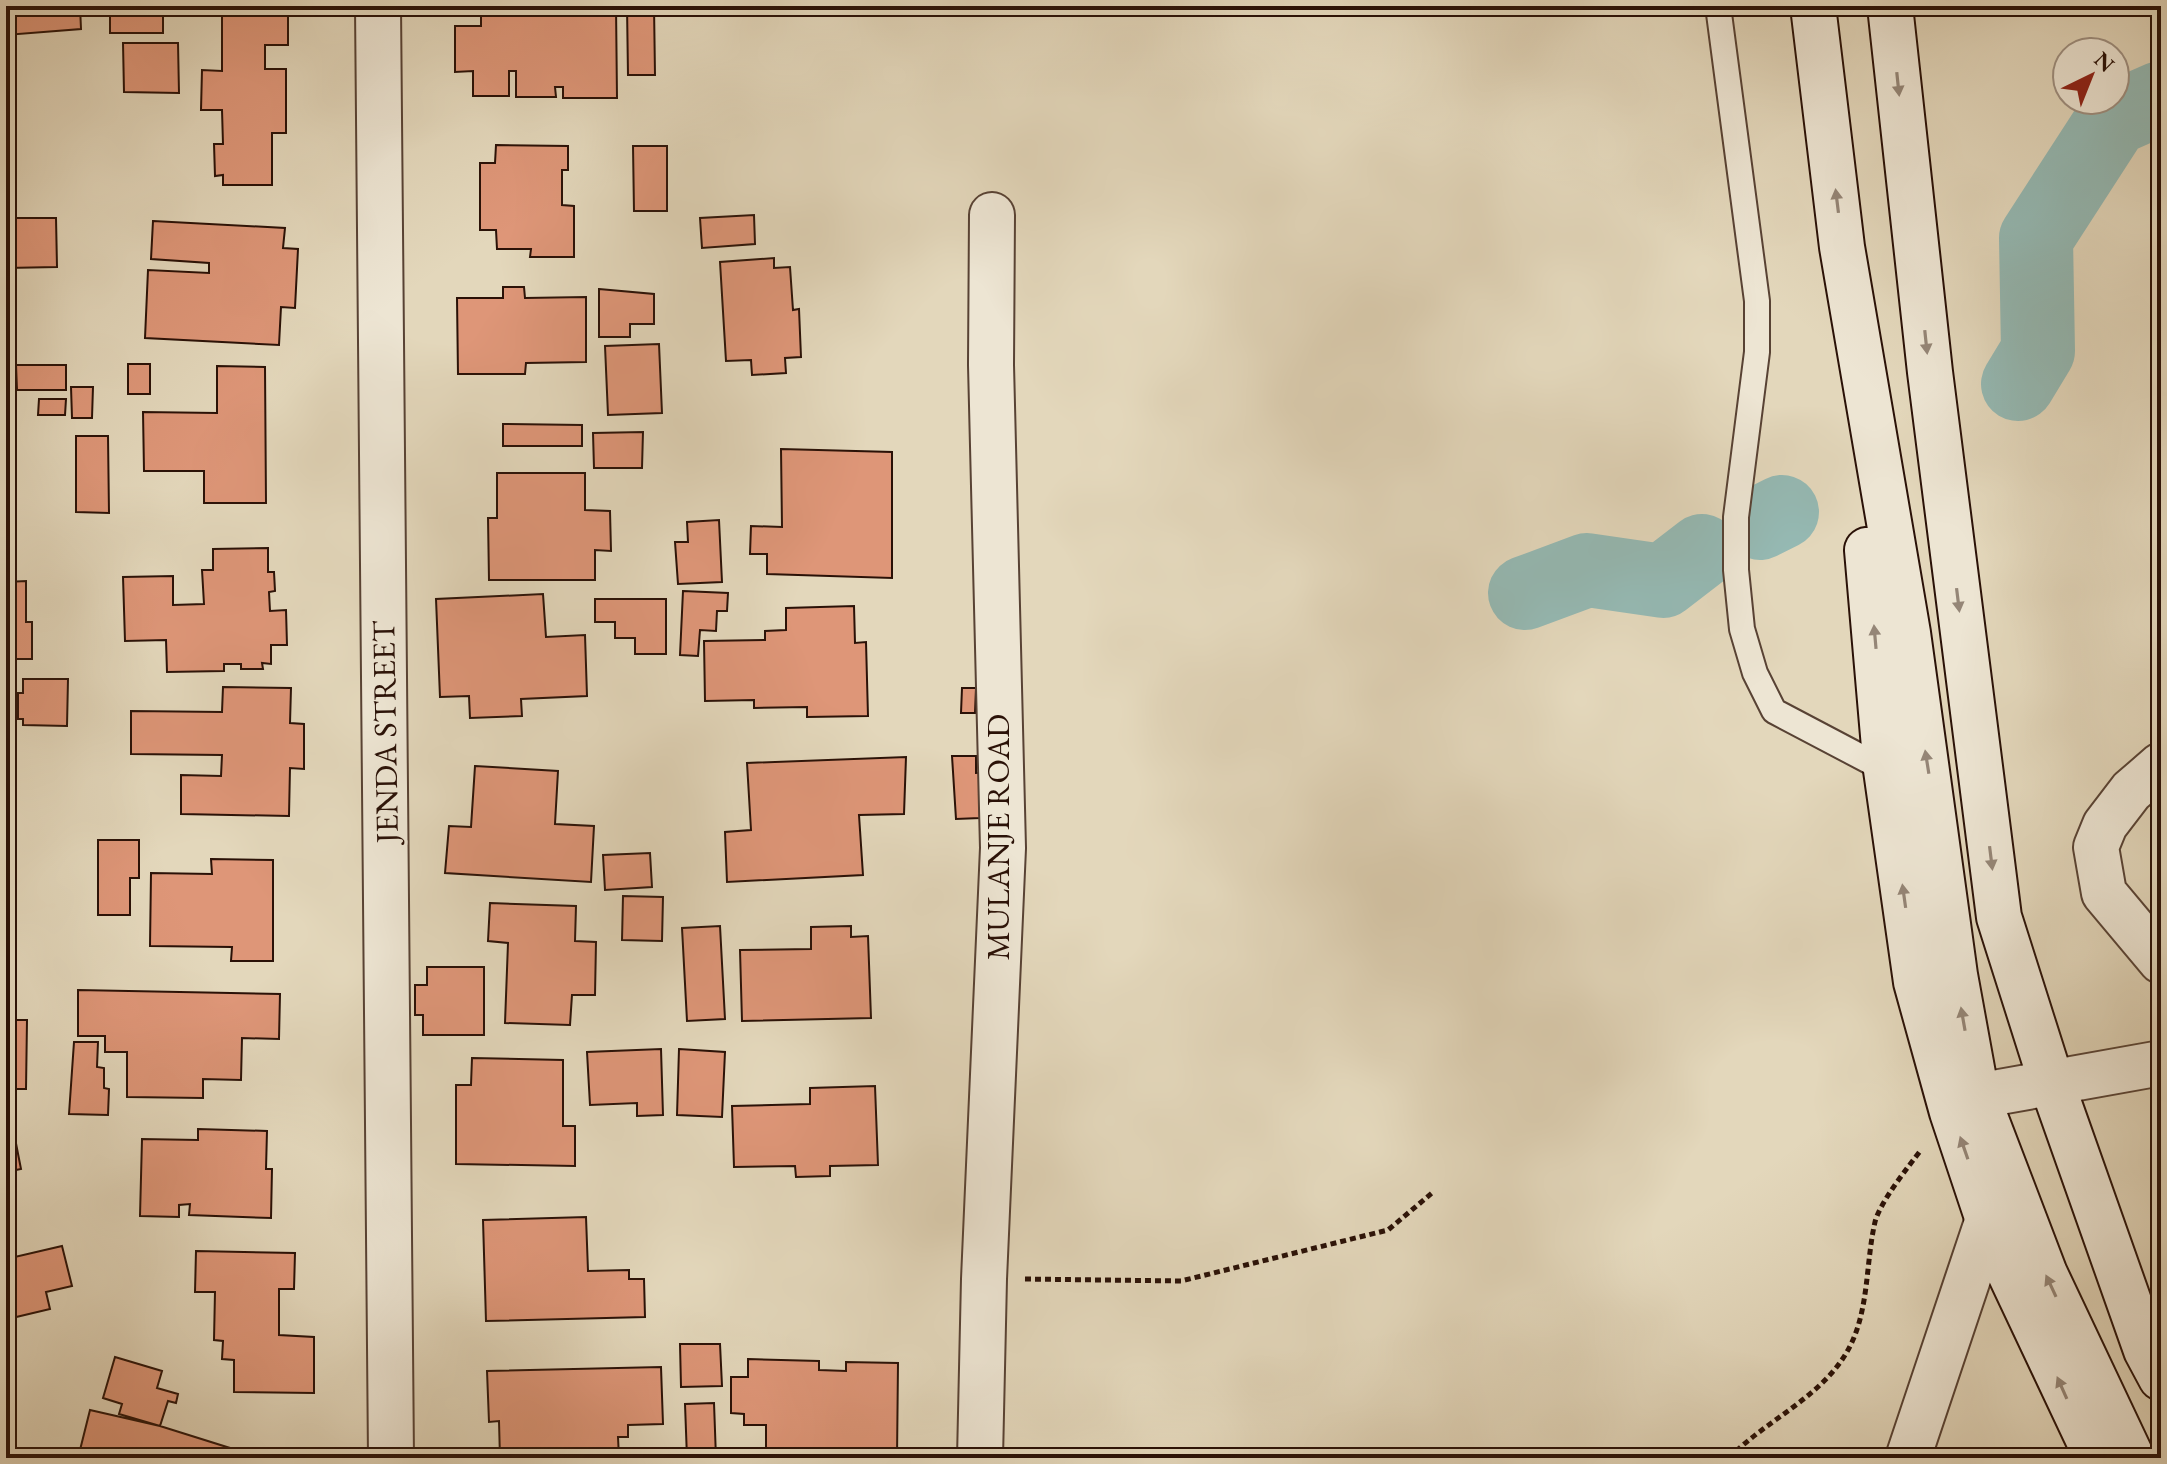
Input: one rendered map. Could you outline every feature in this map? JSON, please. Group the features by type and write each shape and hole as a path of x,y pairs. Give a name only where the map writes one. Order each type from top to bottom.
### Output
{"main road":[{"name":"JENDA STREET","path":"378,6 391,1458"},
{"path":"1813,6 1842,247 1886,770 1916,982 1964,1104 2132,1458"},
{"path":"1890,6 1930,372 1999,917 2052,1084 2146,1350 2161,1378"},
{"name":"MULANJE ROAD","path":"980,1458 984,1279 1003,848 991,365 992,215"},
{"path":"1842,247 1908,633 1955,975 1964,1104 1988,1219 2070,1406 2097,1458"},
{"path":"2161,765 2131,791 2105,825 2096,847 2104,893 2161,961"},
{"path":"1964,1104 2161,1063"},
{"path":"1908,1458 1988,1219"}],"lane":[{"path":"1718,6 1757,301 1757,352 1736,517 1736,570 1742,629 1755,673 1774,711 1886,770"}],"path":[{"path":"1729,1458 1746,1441 1828,1379 1852,1342 1866,1287 1876,1218 1910,1164 1964,1104"},
{"path":"984,1279 1181,1281 1388,1230 1432,1193"}],"building":[{"path":"6,6 80,6 81,29 6,35"},
{"path":"110,6 163,6 163,33 110,33"},
{"path":"222,6 288,6 288,45 265,45 265,69 286,69 286,133 272,133 272,185 223,185 223,175 215,176 214,144 223,144 222,110 201,110 202,70 222,71"},
{"path":"481,6 554,6 554,16 569,16 569,6 616,6 617,98 563,98 563,87 555,87 556,97 516,97 516,71 509,71 509,96 473,96 473,71 455,72 455,26 481,26"},
{"path":"627,6 654,6 655,75 628,75"},
{"path":"123,43 178,43 179,93 124,92"},
{"path":"6,81 12,81 13,122 6,122"},
{"path":"496,145 568,146 568,170 562,170 562,205 574,206 574,257 530,257 531,249 497,249 496,230 480,230 480,163 495,163"},
{"path":"633,146 667,146 667,211 634,211"},
{"path":"754,215 755,244 702,248 700,218"},
{"path":"6,218 56,218 57,267 6,268"},
{"path":"153,221 285,228 283,248 298,249 295,308 281,307 279,345 145,338 148,270 209,273 209,263 151,259"},
{"path":"774,258 774,268 790,267 793,310 799,309 801,357 785,358 786,373 752,375 751,360 726,361 720,262"},
{"path":"503,287 524,287 525,298 586,297 586,362 526,363 525,374 458,374 457,298 503,298"},
{"path":"599,289 654,294 654,324 630,324 630,337 599,337"},
{"path":"659,344 662,413 608,415 605,346"},
{"path":"128,364 150,364 150,394 128,394"},
{"path":"16,365 66,365 66,390 17,390"},
{"path":"217,366 265,367 266,503 204,503 204,471 144,471 143,412 217,413"},
{"path":"71,387 93,387 92,418 72,418"},
{"path":"39,399 66,399 65,415 38,415"},
{"path":"503,424 582,425 582,446 503,446"},
{"path":"643,432 642,468 594,468 593,433"},
{"path":"76,436 108,436 109,513 76,512"},
{"path":"781,449 892,452 892,578 767,574 767,554 750,554 751,526 782,527"},
{"path":"497,473 585,473 585,510 610,511 611,551 595,550 595,580 489,580 488,518 497,518"},
{"path":"719,520 722,582 678,584 675,542 688,542 687,522"},
{"path":"268,548 268,572 274,572 275,591 269,592 270,611 286,610 287,645 271,645 271,664 262,663 263,669 241,669 241,664 224,664 224,671 167,672 166,640 125,641 123,577 173,576 173,605 204,604 202,570 213,570 213,549"},
{"path":"26,581 26,622 32,622 32,659 6,659 6,582"},
{"path":"683,591 728,593 727,611 717,611 716,631 700,630 698,656 680,655"},
{"path":"543,594 546,637 585,635 587,696 521,699 522,716 470,718 469,696 440,697 436,599"},
{"path":"595,599 666,599 666,654 635,654 635,638 615,638 615,622 595,622"},
{"path":"854,606 855,643 866,642 868,716 807,717 807,707 754,708 754,700 705,701 704,641 765,640 765,631 786,630 786,608"},
{"path":"23,679 68,679 67,726 23,725 23,719 18,719 18,693 23,693"},
{"path":"223,687 291,688 290,723 304,724 304,769 290,768 289,816 181,814 181,775 221,776 222,755 131,754 131,711 222,712"},
{"path":"962,688 976,688 975,713 961,713"},
{"path":"952,756 976,756 976,773 993,772 994,794 979,795 980,818 956,819"},
{"path":"906,757 904,814 859,815 863,875 727,882 725,832 751,830 747,763"},
{"path":"475,766 558,771 555,824 594,826 591,882 445,873 449,826 471,827"},
{"path":"98,840 139,840 139,878 130,878 130,915 98,915"},
{"path":"650,853 652,887 605,890 603,855"},
{"path":"211,859 273,860 273,961 231,961 232,947 150,946 151,873 212,874"},
{"path":"6,886 10,921 6,926"},
{"path":"623,896 663,897 662,941 622,940"},
{"path":"490,903 576,906 575,941 596,942 595,995 572,995 570,1025 505,1023 508,943 488,941"},
{"path":"720,926 725,1019 687,1021 682,928"},
{"path":"851,926 851,937 868,936 871,1018 742,1021 740,950 811,949 811,927"},
{"path":"427,967 484,967 484,1035 423,1035 423,1015 415,1015 415,985 427,985"},
{"path":"78,990 280,994 279,1039 242,1038 241,1080 203,1079 203,1098 127,1097 127,1052 105,1052 105,1036 78,1036"},
{"path":"6,1020 27,1020 26,1089 6,1089"},
{"path":"74,1042 98,1042 97,1067 104,1068 104,1088 109,1089 108,1115 69,1114"},
{"path":"661,1049 663,1115 637,1116 637,1103 590,1105 587,1052"},
{"path":"679,1049 725,1052 722,1117 677,1115"},
{"path":"472,1058 563,1060 563,1126 575,1126 575,1166 456,1164 456,1085 471,1085"},
{"path":"875,1086 878,1165 830,1166 830,1176 796,1177 795,1166 734,1167 732,1106 810,1104 810,1088"},
{"path":"12,1123 21,1169 6,1172 6,1124"},
{"path":"198,1129 267,1131 266,1169 272,1169 271,1218 189,1215 190,1204 179,1205 179,1217 140,1216 142,1139 198,1140"},
{"path":"6,1184 13,1219 6,1220"},
{"path":"586,1217 588,1271 629,1270 629,1279 644,1279 645,1317 486,1321 483,1220"},
{"path":"62,1246 72,1286 46,1292 50,1309 12,1318 6,1293 6,1259"},
{"path":"196,1251 295,1253 294,1289 279,1289 279,1335 314,1337 314,1393 234,1392 234,1360 222,1359 223,1341 214,1340 215,1292 195,1292"},
{"path":"680,1344 720,1344 722,1386 681,1387"},
{"path":"115,1357 162,1371 157,1388 178,1394 176,1403 168,1401 160,1426 119,1414 122,1404 103,1398"},
{"path":"748,1359 819,1361 819,1370 846,1371 846,1362 898,1363 897,1458 766,1458 766,1425 744,1425 744,1414 731,1413 731,1377 748,1377"},
{"path":"661,1367 663,1424 628,1425 628,1437 618,1437 619,1458 500,1458 499,1421 489,1422 487,1371"},
{"path":"714,1403 716,1458 687,1458 685,1404"},
{"path":"90,1410 160,1426 262,1458 78,1458"}],"waterway":[{"path":"2018,384 2038,351 2036,238 2113,119 2161,98"},
{"path":"1760,523 1782,512"},
{"path":"1525,593 1587,570 1663,581 1702,551"}]}
